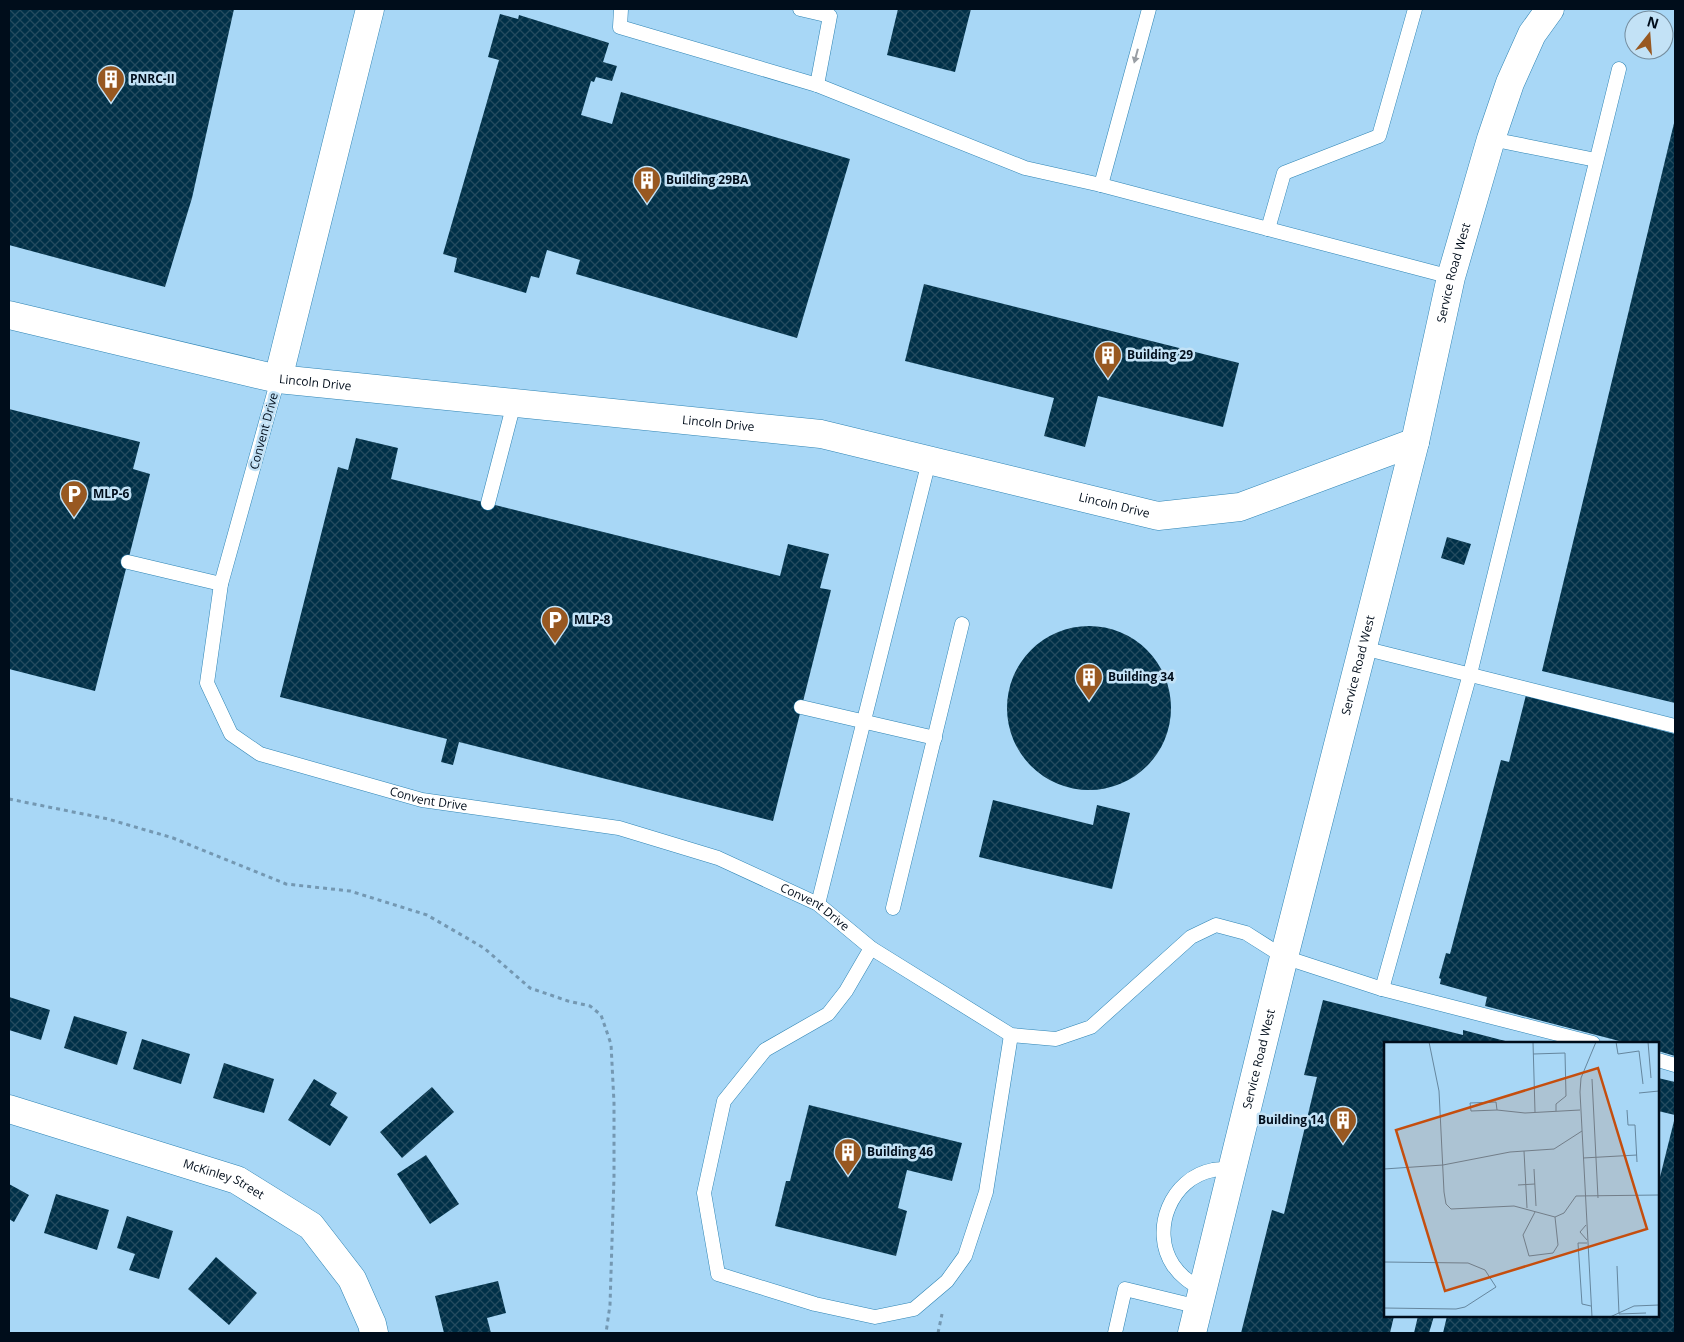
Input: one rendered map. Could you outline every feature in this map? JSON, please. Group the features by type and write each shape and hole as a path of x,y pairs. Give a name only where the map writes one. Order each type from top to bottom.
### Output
{"street":[{"name":"Convent Drive","path":"278,379 370,9"},
{"name":"Service Road West","path":"1192,1333 1284,958 1415,442 1451,276 1491,139 1510,84 1532,34 1550,9"},
{"name":"Lincoln Drive","path":"9,314 278,379 821,434 1158,516 1240,508 1415,442"},
{"name":"McKinley Street","path":"9,1109 237,1180 311,1226 352,1279 372,1324 374,1333"}],"lane":[{"path":"621,9 620,27 817,85 1025,168 1101,185 1451,276"},
{"path":"800,9 830,16 817,85"},
{"path":"1101,185 1149,9"},
{"path":"1268,229 1284,173 1379,136 1414,9"},
{"path":"1382,989 1470,674 1619,69"},
{"path":"1491,139 1596,160"},
{"name":"Convent Drive","path":"278,379 221,584 207,683 231,734 260,754 422,800 619,828 718,858 818,904 871,948 1011,1035 1056,1040 1091,1027 1191,937 1216,925 1246,933 1284,958 1382,989 1589,1042"},
{"path":"488,503 514,403"},
{"path":"818,904 930,461"},
{"path":"128,562 221,584"},
{"path":"893,908 962,624"},
{"path":"1363,648 1675,726"},
{"path":"801,707 935,738"},
{"path":"871,948 846,991 828,1014 765,1050 724,1101 704,1192 718,1274 815,1304 875,1317 914,1309 947,1281 965,1256 986,1192 1011,1035"},
{"path":"1659,1060 1675,1064"},
{"path":"1201,1298 1172,1265 1165,1246 1163,1226 1168,1207 1179,1190 1194,1177 1212,1170 1232,1169"},
{"path":"1115,1333 1125,1288 1201,1298"}],"path":[{"path":"9,799 108,819 173,838 286,884 350,891 427,915 484,948 530,988 568,1001 590,1006 601,1016 611,1044 612,1063 614,1167 611,1295 606,1333"}],"building":[{"name":"PNRC-II","path":"9,9 234,9 192,198 165,287 9,245"},
{"path":"898,9 971,9 955,72 887,55"},
{"name":"Building 29BA","path":"500,14 518,19 519,15 609,43 603,62 617,66 612,81 596,77 594,82 591,81 581,115 612,124 621,92 850,159 797,338 576,274 580,260 547,250 539,278 531,276 526,293 454,272 457,258 443,254 499,60 488,57"},
{"path":"1675,119 1675,703 1542,671"},
{"name":"Building 29","path":"924,284 1239,363 1223,427 1098,396 1085,447 1044,436 1054,398 905,361"},
{"name":"MLP-6","path":"9,409 140,442 133,469 150,474 95,691 9,669"},
{"name":"MLP-8","path":"356,438 398,448 391,479 780,576 788,544 829,554 820,588 831,590 773,821 459,742 453,765 441,762 447,739 280,697 338,467 348,470"},
{"path":"1447,537 1471,544 1464,565 1441,558"},
{"name":"Building 34","path":"1097,626 1113,629 1128,636 1141,644 1153,656 1168,684 1171,708 1170,724 1165,739 1153,760 1141,772 1113,787 1081,790 1065,787 1050,780 1037,772 1025,760 1010,732 1007,700 1010,684 1017,669 1025,656 1037,644 1065,629"},
{"path":"1526,695 1675,734 1675,1056 1659,1051 1659,1042 1623,1042 1485,1006 1487,997 1440,984 1441,979 1439,978 1446,953 1450,954 1501,760 1509,762"},
{"path":"993,800 1093,825 1097,805 1130,813 1112,889 979,857"},
{"path":"9,997 50,1010 41,1040 9,1030"},
{"name":"Building 14","path":"1323,1000 1463,1035 1463,1030 1509,1042 1384,1042 1384,1317 1394,1317 1390,1333 1241,1333 1272,1210 1284,1214 1317,1077 1304,1075"},
{"path":"74,1016 127,1032 117,1065 64,1048"},
{"path":"142,1039 190,1054 181,1084 133,1069"},
{"path":"224,1063 274,1079 264,1113 213,1098"},
{"path":"1659,1078 1675,1082 1675,1115 1659,1111"},
{"path":"314,1079 337,1093 330,1105 348,1117 330,1146 288,1120"},
{"path":"432,1087 454,1112 402,1158 380,1132"},
{"name":"Building 46","path":"809,1105 962,1143 952,1181 907,1170 898,1208 907,1211 896,1256 775,1226 786,1181 790,1181"},
{"path":"1675,1117 1675,1333 1443,1333 1447,1317 1659,1317 1659,1181"},
{"path":"426,1155 459,1204 430,1224 397,1174"},
{"path":"9,1184 29,1195 14,1222 9,1219"},
{"path":"56,1194 109,1210 97,1250 44,1233"},
{"path":"127,1216 173,1231 159,1279 129,1270 135,1254 117,1248"},
{"path":"216,1257 257,1293 229,1325 188,1289"},
{"path":"498,1281 506,1313 487,1318 491,1333 444,1333 435,1296"},
{"path":"1418,1317 1434,1317 1429,1333 1414,1333"}],"place":[{"name":"PNRC-II","path":"111,103"},
{"name":"Building 29BA","path":"647,204"},
{"name":"Building 29","path":"1108,379"},
{"name":"MLP-6","path":"74,518"},
{"name":"MLP-8","path":"555,644"},
{"name":"Building 34","path":"1089,701"},
{"name":"Building 14","path":"1343,1144"},
{"name":"Building 46","path":"848,1176"}]}
